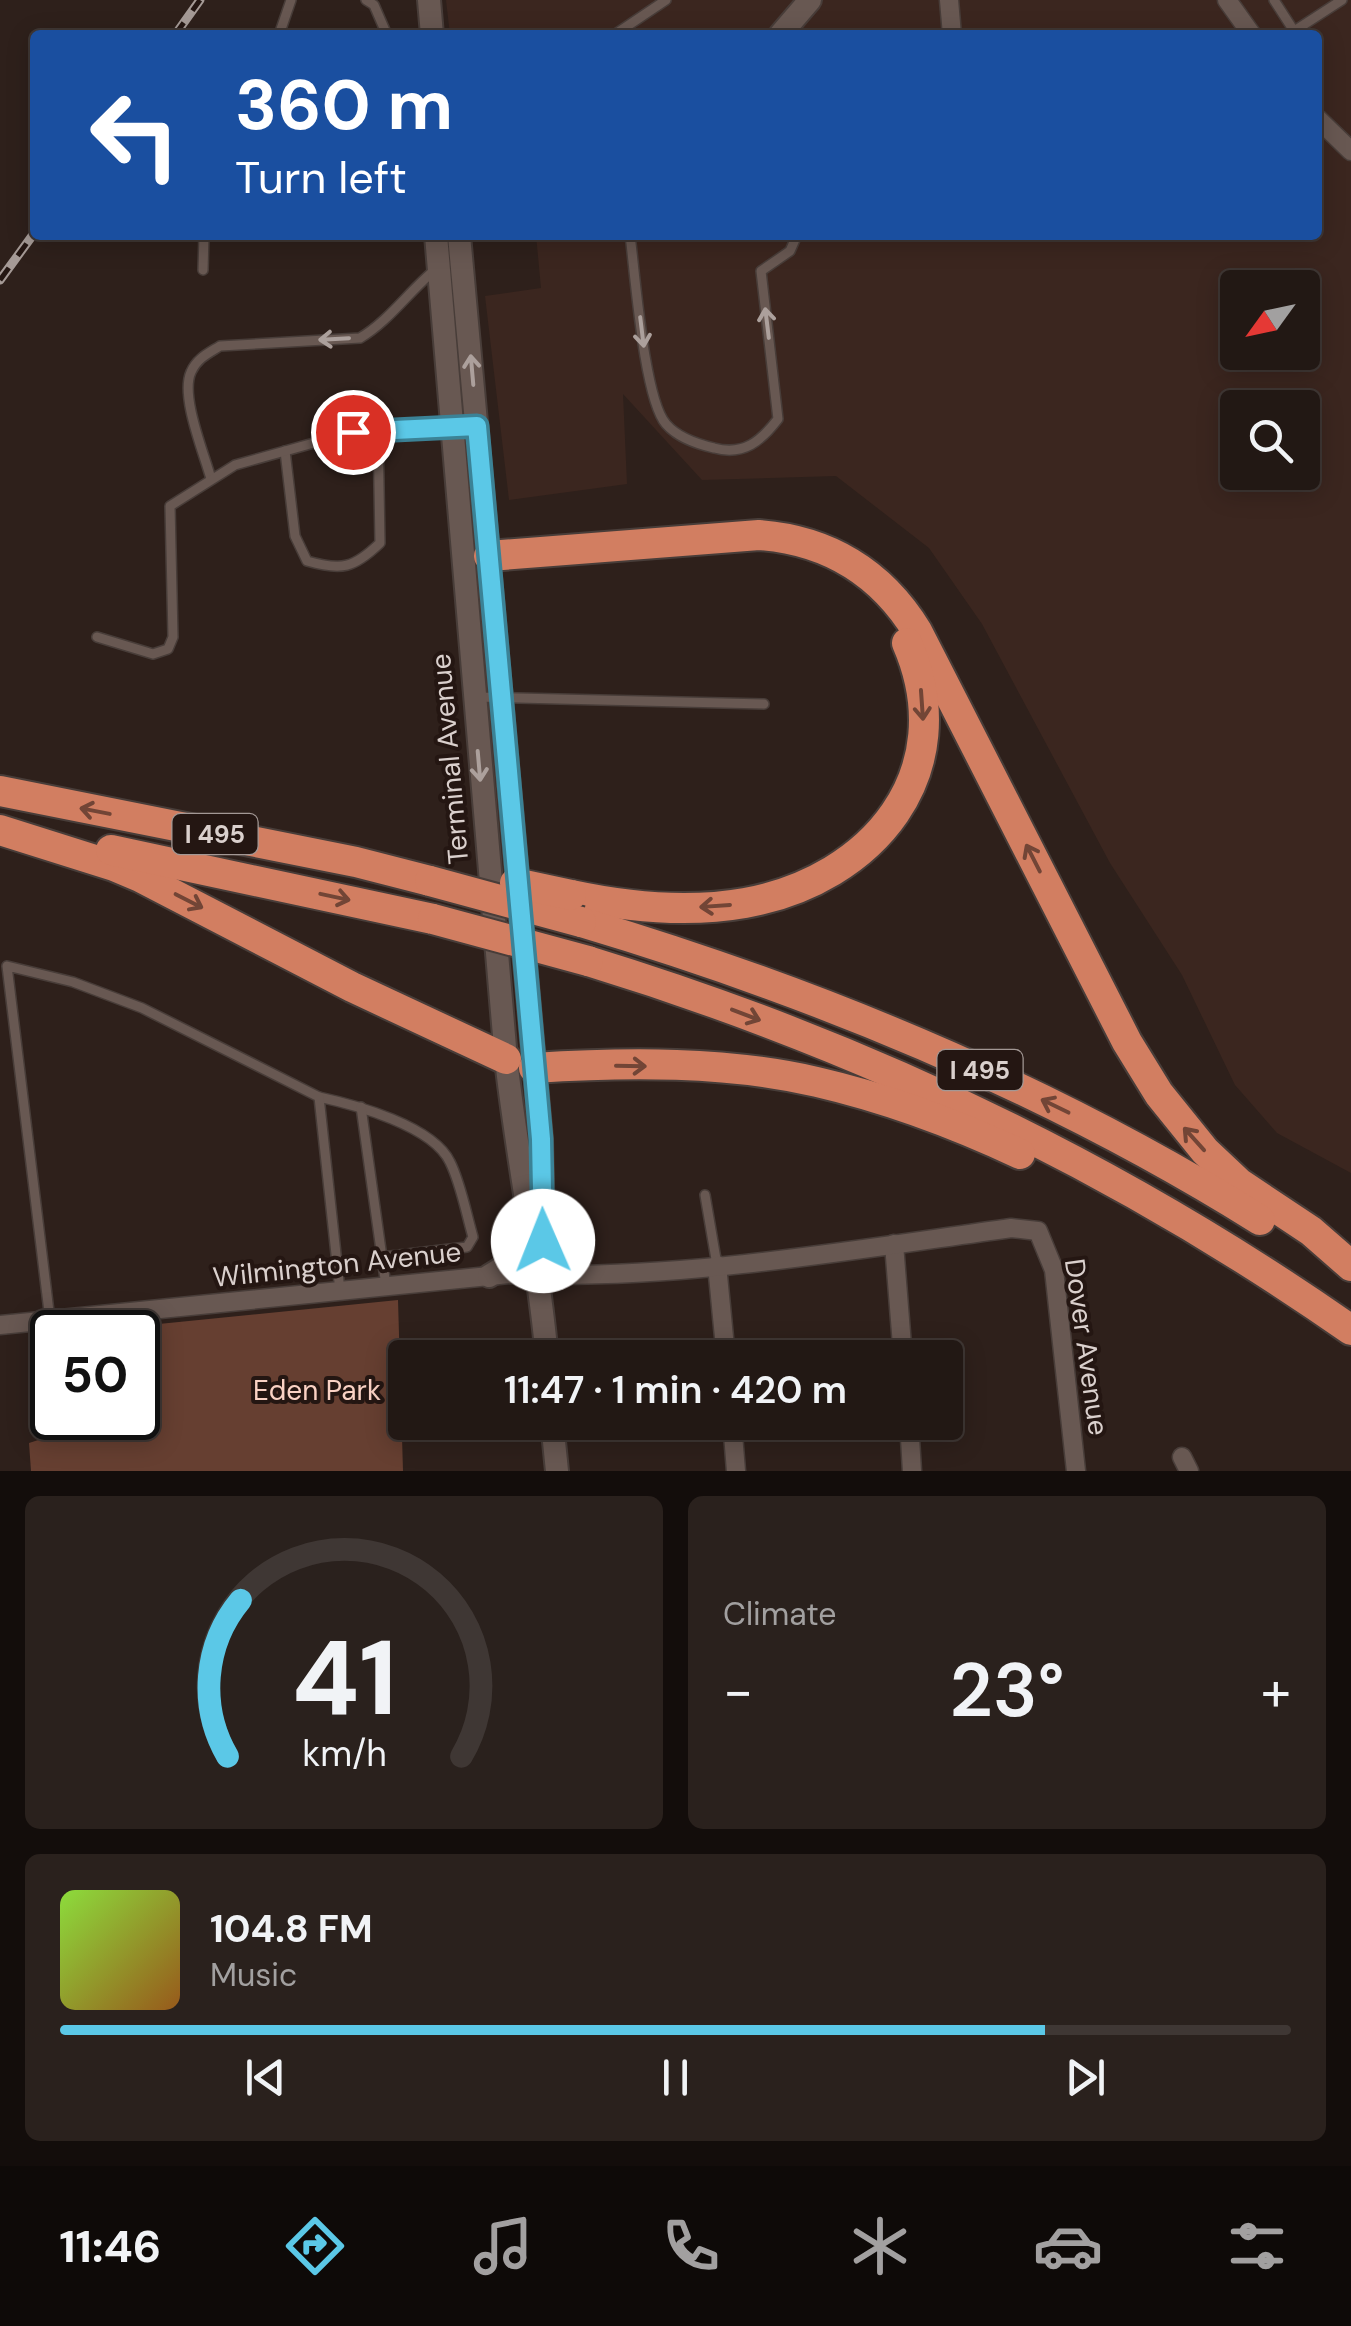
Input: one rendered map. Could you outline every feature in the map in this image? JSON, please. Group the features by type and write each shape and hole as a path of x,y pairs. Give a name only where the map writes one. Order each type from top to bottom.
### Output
{"highway":[{"path":"480,564 759,535 821,547 872,577 901,607 925,646 1122,1032 1159,1094 1186,1130 1227,1172 1311,1231 1351,1266"},
{"path":"480,564 740,550 801,556 843,574 869,593 899,629 918,672 922,736 912,783 897,812 876,838 839,868 795,889 726,905 576,908"},
{"name":"I 495","path":"0,791 427,873 576,908 954,1057 1216,1192 1351,1278"},
{"path":"0,828 140,877 352,987 520,1064 729,1069 816,1081 892,1103 1010,1149 1249,1262"},
{"name":"I 495","path":"0,828 433,919 588,961 764,1021 940,1094 1128,1190 1249,1262 1351,1330"}],"main road":[{"path":"429,0 432,30"},
{"path":"784,30 810,0"},
{"name":"Terminal Avenue","path":"436,240 450,427 480,564 501,697 520,1064 514,1136 539,1276 544,1340"},
{"name":"Terminal Avenue","path":"459,240 477,426 480,564 473,696 520,1064 541,1139 543,1241 539,1276"},
{"path":"488,1276 510,1263 524,1236 514,1136"},
{"path":"553,1440 556,1471"}],"street":[{"path":"949,0 952,30"},
{"path":"1227,0 1248,30"},
{"path":"1322,123 1351,151"},
{"name":"Wilmington Avenue","path":"150,1310 488,1276 575,1277 717,1265 1012,1228 1038,1232"},
{"name":"Dover Avenue","path":"1038,1232 1054,1270 1076,1471"},
{"path":"894,1244 902,1340"},
{"path":"717,1265 724,1340"},
{"name":"Wilmington Avenue","path":"0,1325 30,1322"},
{"path":"733,1440 736,1471"},
{"path":"909,1440 912,1471"}],"lane":[{"path":"280,30 291,0"},
{"path":"366,0 374,5 386,30"},
{"path":"621,30 666,0"},
{"path":"1274,0 1289,30"},
{"path":"1296,30 1342,0"},
{"path":"203,270 204,240"},
{"path":"631,240 648,373 665,423 694,443 726,451 760,442 778,419 760,271 790,251 795,240"},
{"path":"211,479 187,391 191,372 202,357 220,346 360,338 439,268"},
{"path":"97,638 153,654 168,649 172,637 170,506 235,464 353,432 477,426"},
{"path":"285,451 295,536 306,560 330,568 358,564 380,543 378,431"},
{"path":"473,696 764,704"},
{"path":"49,1310 4,964 72,982 142,1008 320,1097 361,1106 433,1140 450,1160 473,1237 467,1247 382,1257"},
{"path":"320,1097 340,1291"},
{"path":"361,1106 386,1286"},
{"path":"705,1195 717,1265"}],"shaded area":[{"path":"446,0 1351,0 1351,1173 1277,1133 1235,1085 1182,975 1110,863 982,624 929,548 836,476 702,480 623,394 627,484 509,500 485,296 541,288 536,240 1322,240 1322,30 449,30"}],"green space":[{"name":"Eden Park","path":"398,1300 399,1340 388,1340 388,1440 402,1440 403,1471 31,1471 29,1443 38,1440 160,1440 160,1324"}],"railway":[{"path":"179,30 200,0"},
{"path":"0,280 30,239"}],"route":[{"path":"353,432 477,426 541,1139 543,1241"}]}
